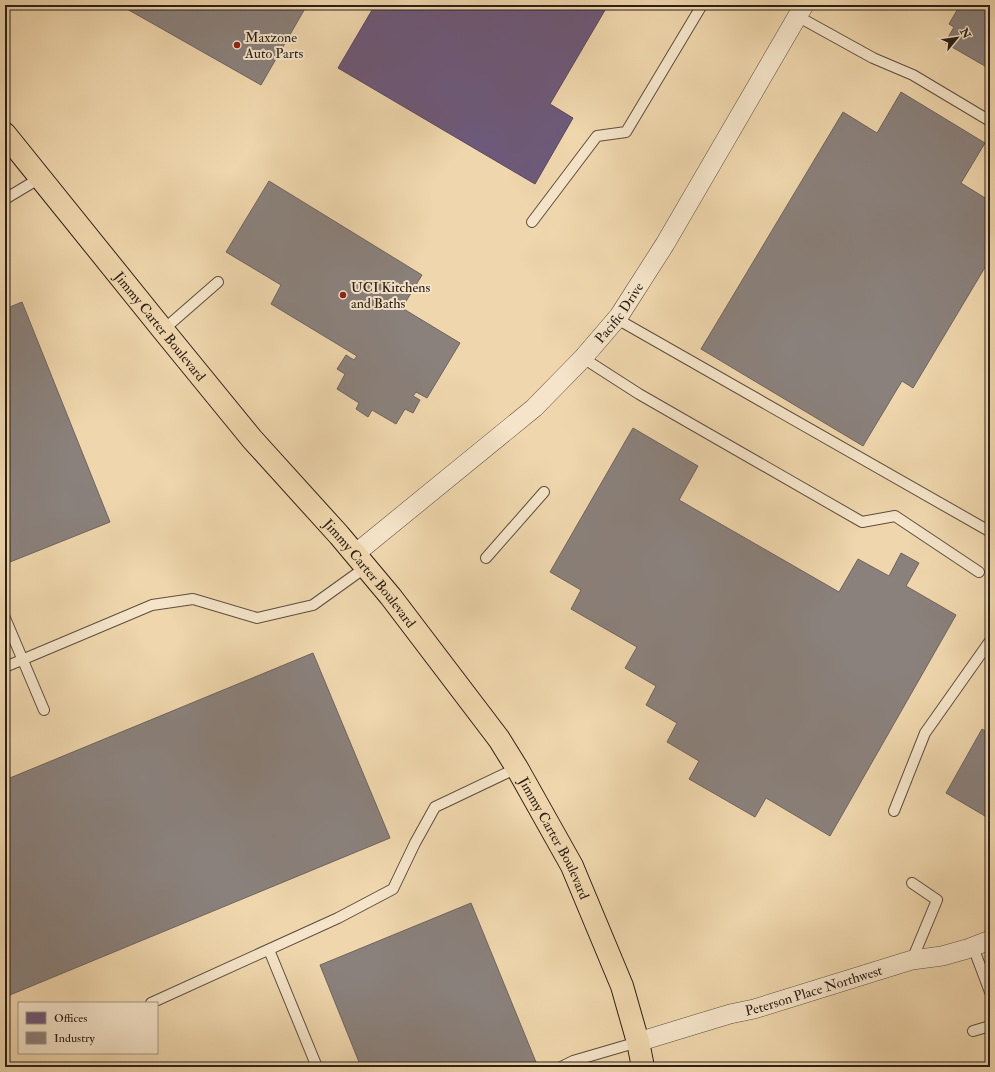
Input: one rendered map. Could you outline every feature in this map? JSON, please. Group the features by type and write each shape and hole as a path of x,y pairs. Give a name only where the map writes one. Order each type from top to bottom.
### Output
{"main road":[{"name":"Jimmy Carter Boulevard","path":"5,134 252,440 360,560 391,597 499,739 572,866 622,986 638,1042 643,1067"}],"street":[{"name":"Pacific Drive","path":"360,560 534,408 583,358 617,319 665,244 801,11"},
{"name":"Peterson Place Northwest","path":"638,1042 722,1016 754,1009 912,960 942,956 982,944"}],"lane":[{"path":"532,222 597,136 626,132 702,5"},
{"path":"801,11 873,58 913,74 990,121"},
{"path":"5,199 40,178"},
{"path":"163,330 218,282"},
{"path":"617,319 989,530 990,529"},
{"path":"583,358 639,394 862,522 895,516 979,572"},
{"path":"486,558 544,492"},
{"path":"5,667 152,605 193,599 257,618 313,605 360,560"},
{"path":"5,618 44,710"},
{"path":"894,810 925,733 990,641"},
{"path":"153,1002 338,918 393,889 435,808 517,768"},
{"path":"912,883 937,900 912,960"},
{"path":"982,944 990,992"},
{"path":"269,950 317,1067"},
{"path":"973,1031 990,1026"},
{"path":"561,1067 573,1061 638,1042"}],"building: Offices":[{"path":"375,5 608,5 550,104 573,118 535,184 338,68"}],"building: Industry":[{"name":"Maxzone Auto Parts","path":"120,5 307,5 261,85"},
{"path":"960,5 990,5 990,69 945,43 954,27 949,24"},
{"path":"901,92 985,143 961,183 990,201 990,259 913,388 902,381 863,446 701,349 843,112 877,133"},
{"name":"UCI Kitchens and Baths","path":"269,181 422,275 402,308 460,343 427,398 416,392 413,396 420,400 413,413 405,409 396,424 372,410 368,417 356,409 359,403 337,389 345,374 337,369 346,355 354,360 357,356 271,304 281,285 226,252"},
{"path":"22,302 110,522 5,564 5,309"},
{"path":"633,428 698,466 679,500 839,592 858,559 889,576 901,553 919,563 906,586 956,615 830,836 766,798 755,817 689,779 699,761 667,742 677,723 646,705 656,686 625,668 637,647 571,609 581,590 550,572"},
{"path":"313,653 390,838 5,997 5,780"},
{"path":"982,729 990,734 990,819 946,793"},
{"path":"471,903 538,1067 361,1067 320,965"}],"place":[{"name":"Maxzone Auto Parts","path":"237,45"},
{"name":"UCI Kitchens and Baths","path":"343,295"}]}
